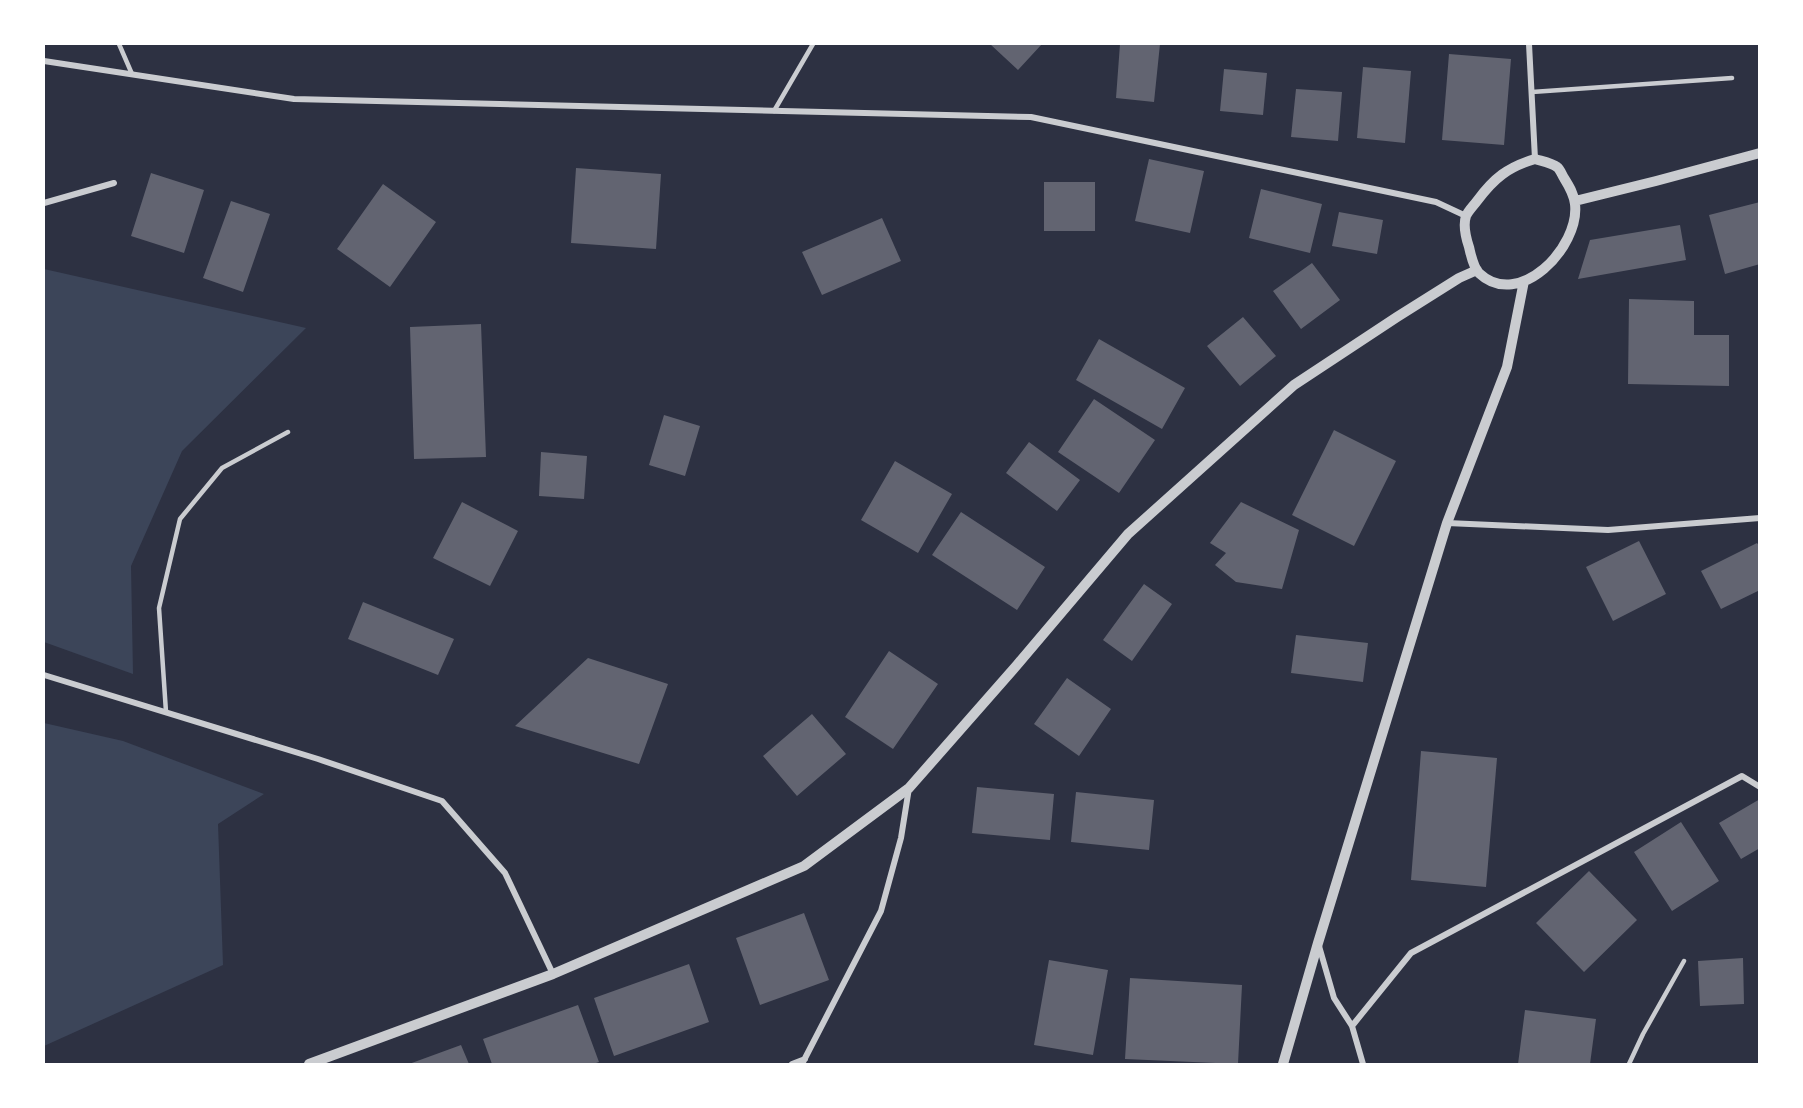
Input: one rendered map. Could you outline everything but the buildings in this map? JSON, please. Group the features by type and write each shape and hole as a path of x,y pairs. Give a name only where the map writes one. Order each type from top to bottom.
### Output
{"street":[{"path":"1529,44 1535,159"},
{"path":"44,61 294,99 1031,117 1436,202 1466,216"},
{"path":"1575,201 1760,153"},
{"path":"1535,159 1557,167 1570,187 1575,201 1576,210 1569,236 1555,260 1542,272 1524,282 1509,284 1491,282 1477,270 1465,235 1466,216 1493,181 1519,164 1535,159"},
{"path":"44,203 114,183"},
{"path":"309,1065 553,974 804,866 909,788 1128,534 1294,385 1441,289 1477,270"},
{"path":"1283,1065 1318,943 1447,523 1507,368 1524,282"},
{"path":"1447,523 1608,530 1760,518"},
{"path":"44,675 318,759 442,801 506,873 553,974"},
{"path":"1352,1026 1411,953 1742,776 1760,787"},
{"path":"792,1065 804,1062 881,911 901,838 909,788"},
{"path":"1318,943 1334,998 1352,1026 1363,1065"}],"lane":[{"path":"119,44 132,74"},
{"path":"774,111 813,44"},
{"path":"1532,92 1732,78"},
{"path":"166,712 159,608 180,519 222,468 288,432"},
{"path":"1629,1065 1643,1034 1684,961"}],"shaded area":[{"path":"44,269 306,328 182,451 131,566 133,674 44,642"},
{"path":"44,723 123,741 264,794 218,824 223,965 44,1046"}]}
